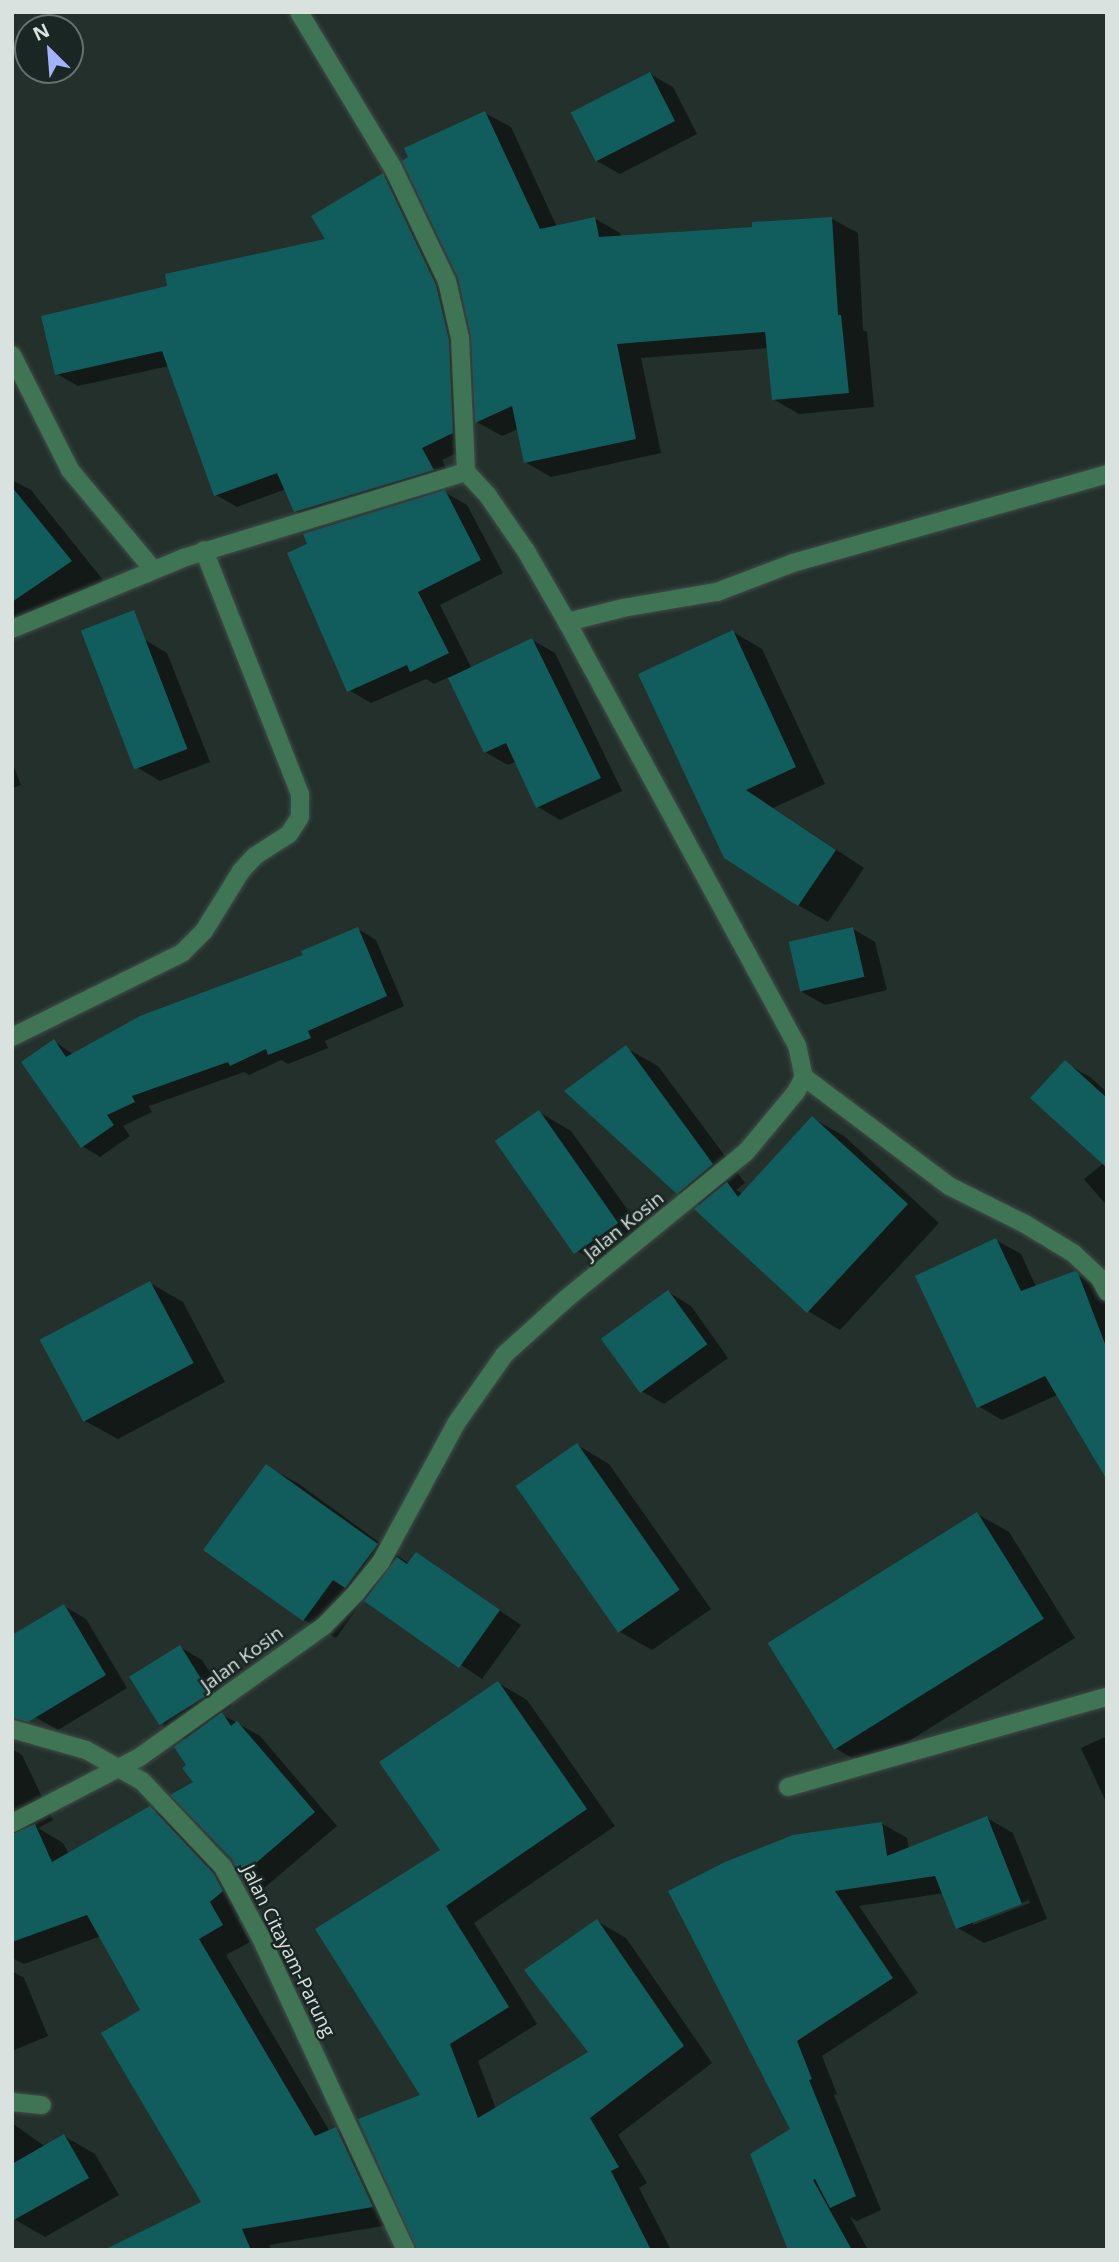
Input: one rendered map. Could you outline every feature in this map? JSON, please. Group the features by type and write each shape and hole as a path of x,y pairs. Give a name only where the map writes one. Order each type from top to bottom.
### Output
{"street":[{"path":"299,12 393,168 447,281 460,338 466,472 488,496 526,551 567,622 797,1045 804,1077 949,1186 1025,1224 1073,1253 1099,1277 1107,1292"},
{"path":"12,355 70,470 152,568"},
{"path":"12,629 152,568 466,472"},
{"path":"567,622 624,608 717,592 793,563 1107,474"},
{"path":"12,1037 182,953 204,931 241,871 255,856 289,834 300,817 300,794 204,551"},
{"name":"Jalan Kosin","path":"12,1823 138,1758 324,1626 381,1562 457,1422 505,1354 567,1298 746,1152 796,1092 804,1077"},
{"path":"788,1787 1107,1697"},
{"name":"Jalan Citayam-Parung","path":"12,1729 86,1750 120,1767 142,1782 223,1867 260,1936 406,2250"},
{"path":"12,2102 42,2105"}],"building":[{"path":"650,72 675,121 596,161 571,112"},
{"path":"485,111 540,229 595,217 599,237 752,227 752,222 832,217 838,315 841,315 849,393 772,400 765,332 617,344 636,439 524,463 512,406 475,423 471,337 458,278 402,161 408,157 404,148"},
{"path":"383,173 436,285 449,340 453,433 422,448 434,470 294,512 277,473 214,496 162,351 55,375 41,316 167,286 165,274 325,239 311,216"},
{"path":"12,487 72,561 12,602"},
{"path":"445,490 481,560 418,592 449,653 410,672 407,665 347,692 287,553 307,544 303,534"},
{"path":"134,610 187,749 134,770 81,630"},
{"path":"733,630 796,767 746,790 836,850 798,906 724,858 638,674"},
{"path":"532,638 601,778 536,808 506,743 484,753 448,678"},
{"path":"358,927 387,996 308,1031 311,1038 268,1055 266,1049 230,1066 228,1062 132,1096 135,1102 107,1115 114,1125 81,1148 21,1062 54,1039 66,1057 140,1016 303,955 301,951"},
{"path":"853,927 864,977 800,992 789,942"},
{"path":"626,1045 713,1164 677,1194 564,1091"},
{"path":"1065,1060 1107,1098 1107,1168 1030,1098"},
{"path":"539,1110 618,1223 574,1254 495,1141"},
{"path":"812,1116 908,1204 807,1313 694,1209 727,1182 738,1197"},
{"path":"996,1238 1021,1291 1075,1271 1078,1273 1107,1349 1107,1480 1045,1376 977,1408 915,1276"},
{"path":"150,1281 194,1363 83,1422 40,1340"},
{"path":"668,1290 707,1344 640,1393 601,1339"},
{"path":"577,1443 680,1590 618,1633 516,1486"},
{"path":"266,1464 378,1544 345,1588 333,1580 303,1621 203,1550"},
{"path":"977,1512 1044,1619 834,1750 768,1643"},
{"path":"416,1552 500,1610 459,1668 364,1601 397,1557 407,1564"},
{"path":"64,1604 106,1675 28,1722 12,1718 12,1635"},
{"path":"180,1645 210,1693 159,1725 129,1677"},
{"path":"498,1681 587,1809 446,1906 509,2007 450,2044 478,2118 588,2052 524,1970 597,1919 684,2046 590,2118 619,2167 611,2171 651,2250 417,2250 358,2119 420,2095 315,1929 440,1850 379,1762"},
{"path":"222,1712 231,1726 237,1721 315,1812 241,1876 232,1859 170,1795 193,1782 182,1768 186,1765 174,1747"},
{"path":"150,1806 214,1874 223,1891 210,1902 223,1925 199,1939 315,2136 336,2127 373,2207 242,2229 251,2250 104,2250 201,2202 101,2033 140,2010 87,1915 12,1942 12,1834 35,1824 52,1862"},
{"path":"987,1816 1022,1904 956,1929 935,1876 835,1891 893,1978 797,2041 812,2079 809,2080 856,2196 830,2208 815,2179 813,2180 852,2250 788,2250 750,2154 790,2129 668,1891 725,1862 793,1835 882,1822 887,1856"},
{"path":"64,2134 89,2178 12,2221 12,2164"}]}
